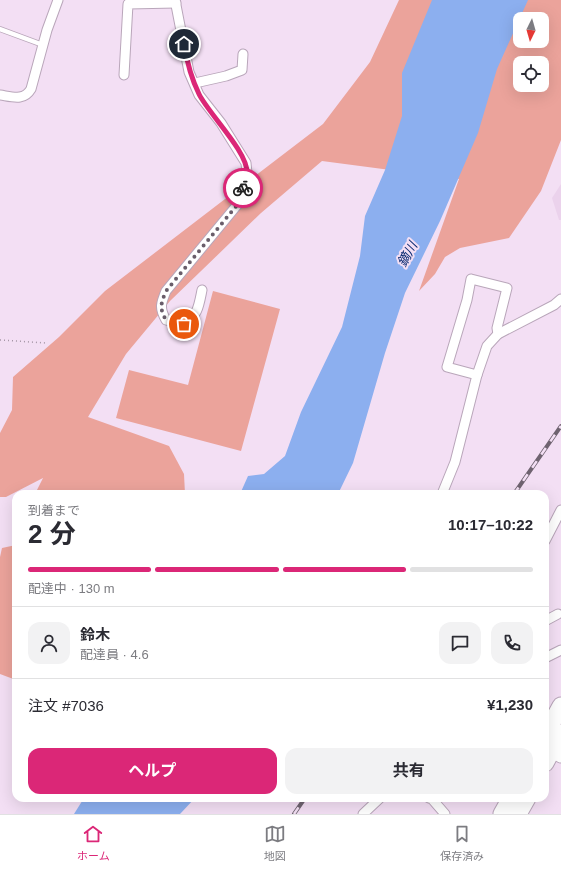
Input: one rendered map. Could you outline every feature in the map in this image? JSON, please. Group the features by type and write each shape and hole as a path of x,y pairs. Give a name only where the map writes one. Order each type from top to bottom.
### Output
{"highway":[{"path":"549,728 561,706"},
{"path":"551,755 561,733"},
{"path":"502,814 509,802"},
{"path":"518,814 525,802"}],"street":[{"path":"0,95 17,98 27,95 31,89 43,45 58,0"},
{"path":"124,75 128,4 176,1 189,72 199,95 221,123 246,163 247,173 238,204 166,291 160,305 161,312 166,320 184,324 191,320 198,310 202,290"},
{"path":"195,83 226,76 242,70 243,54"},
{"path":"477,375 447,367 467,300 471,279 506,288 497,328 498,334"},
{"path":"444,490 454,462 477,375 487,346 498,334 554,305 561,299"},
{"path":"549,533 561,510"},
{"path":"549,619 558,614"},
{"path":"549,656 561,650"},
{"path":"363,814 376,802"},
{"path":"435,802 445,814"}],"lane":[{"path":"0,30 43,45"}],"path":[{"path":"0,340 46,342"}],"shaded area":[{"path":"399,0 561,0 561,140 541,191 509,238 460,248 445,257 435,274 419,291 459,179 322,161 261,213 170,301 126,354 88,417 169,446 184,474 185,490 37,490 43,478 20,490 12,490 12,494 6,497 0,497 0,433 12,410 13,377 59,337 105,291 323,124 370,62"},
{"path":"561,184 561,220 559,220 552,198"},
{"path":"213,291 280,309 241,451 116,418 129,370 188,385"},
{"path":"12,546 12,678 0,674 0,557 2,548"}],"water":[{"name":"鏑川","path":"432,0 528,0 523,12 513,12 513,33 497,69 478,133 440,221 405,293 385,353 353,463 340,490 242,490 248,476 264,474 285,456 301,412 342,327 360,256 365,216 385,170 402,116 402,73"},
{"path":"82,802 191,802 180,814 74,814"}],"railway":[{"path":"517,490 561,426"},
{"path":"294,814 302,802"}],"way so far":[{"path":"184,324 166,320 161,312 160,305 166,291 238,204 243,188"}],"route":[{"path":"184,44 189,72 199,95 221,123 246,163 247,173 243,188"}]}
